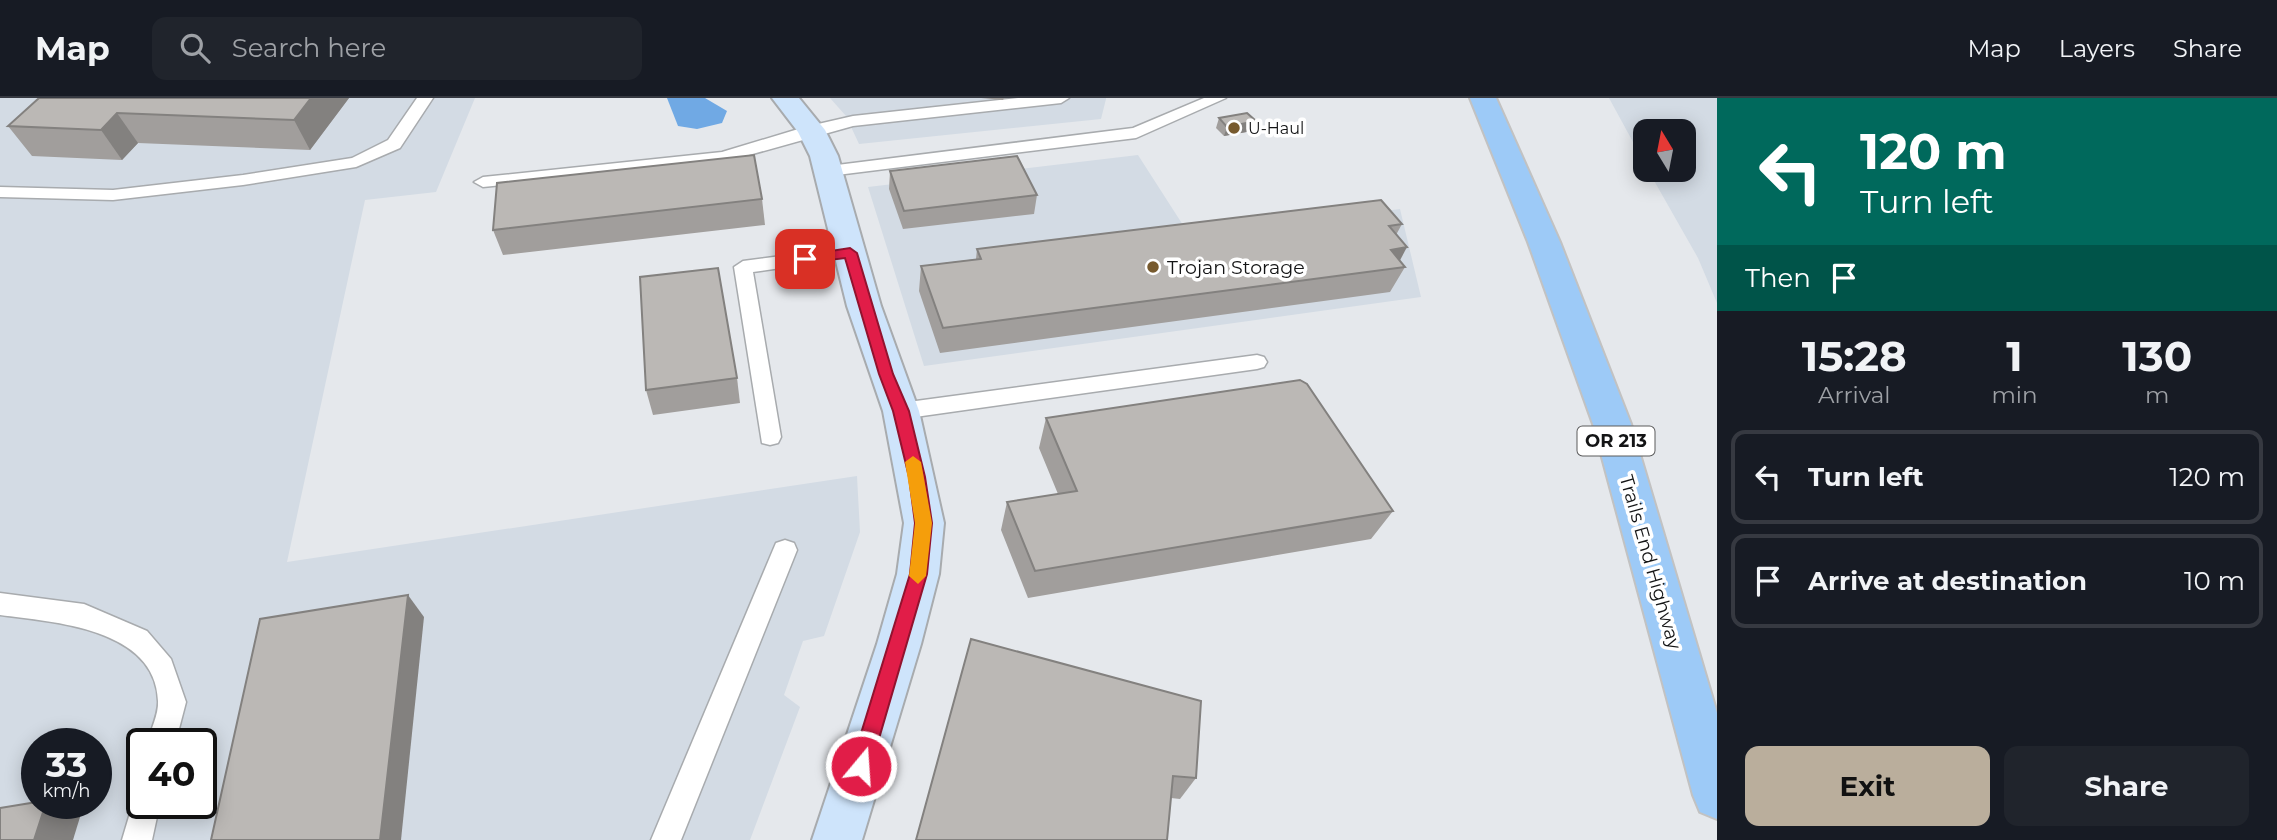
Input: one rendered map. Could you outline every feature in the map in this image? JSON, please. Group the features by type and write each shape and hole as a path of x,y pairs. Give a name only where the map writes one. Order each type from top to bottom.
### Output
{"main road":[{"name":"Trails End Highway","path":"1483,98 1544,242 1612,424 1717,795"}],"street":[{"path":"785,98 811,130 828,172 886,374 901,411 917,477 924,523 918,574 838,840"}],"lane":[{"path":"0,192 113,195 232,182 356,162 394,144 425,98"},
{"path":"483,182 724,157 811,130 853,121 1061,98"},
{"path":"828,172 1136,133 1217,98"},
{"path":"770,437 743,267 850,253"},
{"path":"901,411 1257,362"},
{"path":"666,840 785,550"},
{"path":"0,604 84,615 138,639 162,668 172,702 165,728"},
{"path":"136,840 142,819"}],"shaded area":[{"path":"0,98 475,98 436,192 365,200 287,562 857,476 860,532 824,636 803,641 784,695 800,707 750,840 0,840"},
{"path":"830,98 1106,99 1101,119 859,144 846,116"},
{"path":"1609,98 1717,98 1717,303 1698,258 1655,182 1696,182 1696,119 1633,119 1633,142"},
{"name":"Trojan Storage","path":"1138,155 1190,236 1400,209 1421,297 924,366 868,187"}],"water":[{"path":"667,98 705,98 727,111 722,123 697,129 678,126"}],"building":[{"path":"39,98 311,98 294,120 117,113 101,130 8,126"},
{"path":"1247,113 1256,121 1227,127 1219,118"},
{"path":"754,155 762,199 493,230 497,183"},
{"path":"1017,156 1037,195 904,211 890,171"},
{"path":"1381,200 1402,224 1389,226 1407,247 1391,250 1405,267 943,328 921,266 981,259 977,249"},
{"path":"718,268 737,378 646,390 640,277"},
{"path":"1300,380 1307,384 1393,511 1035,571 1007,502 1077,491 1046,418"},
{"path":"408,595 380,840 211,840 260,619"},
{"path":"971,639 1201,701 1196,778 1173,776 1167,840 916,840"},
{"path":"21,805 21,819 41,819 34,840 0,840 0,808"}],"slow traffic":[{"path":"913,462 924,523 918,576"}],"place":[{"name":"U-Haul","path":"1234,128"},
{"name":"Trojan Storage","path":"1153,267"}],"route":[{"path":"805,259 850,253 864,306 901,411 917,477 924,523 918,574 861,766"}]}
